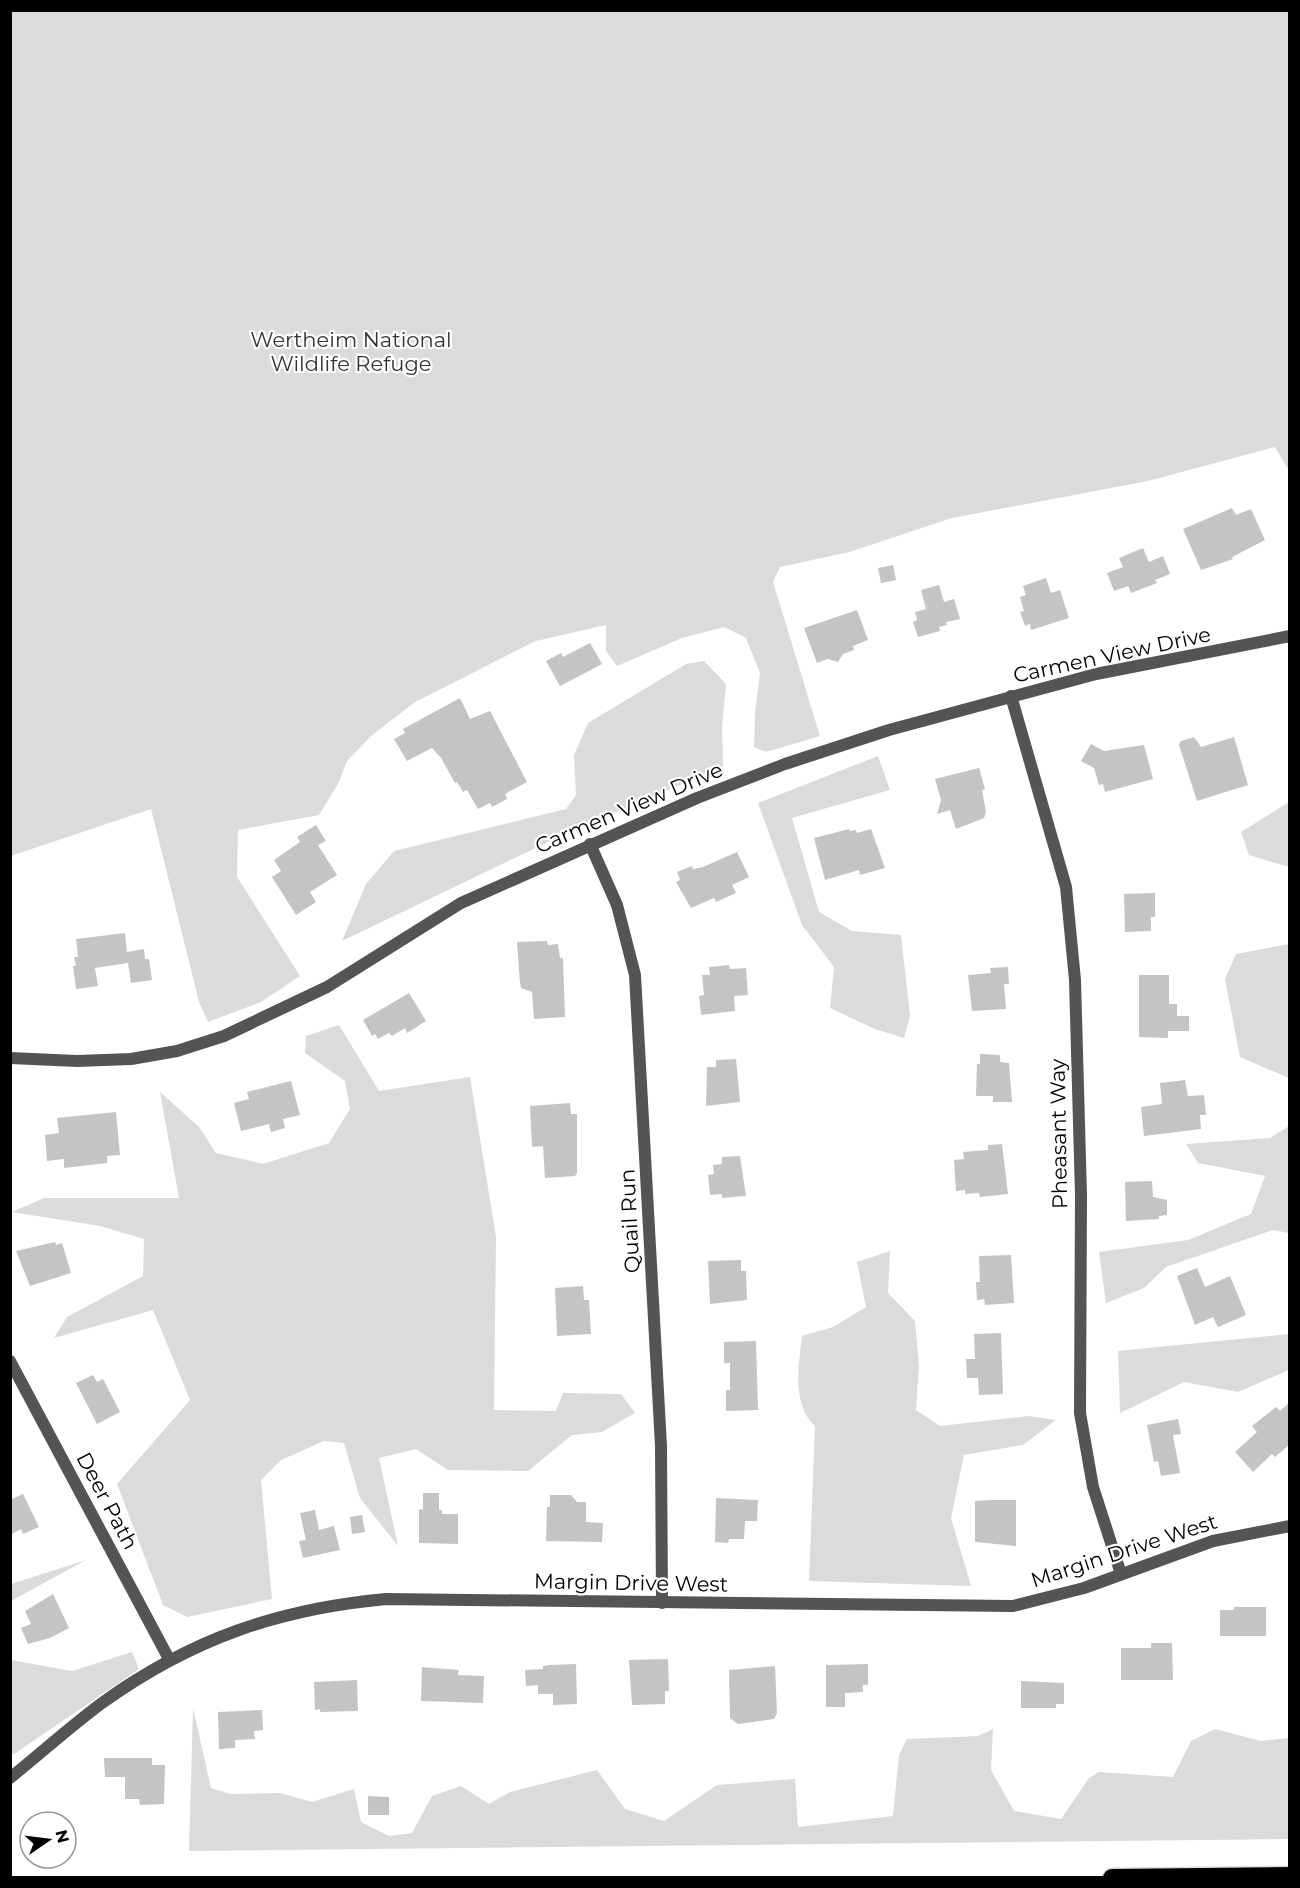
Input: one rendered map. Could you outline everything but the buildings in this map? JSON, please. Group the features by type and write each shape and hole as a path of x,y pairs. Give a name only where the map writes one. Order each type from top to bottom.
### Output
{"highway":[{"path":"1112,1878 1290,1876"}],"street":[{"name":"Carmen View Drive","path":"10,1058 77,1061 131,1059 177,1051 224,1036 327,987 460,903 697,798 785,764 889,730 1116,669 1290,636"},
{"name":"Pheasant Way","path":"1011,696 1066,887 1075,980 1080,1159 1080,1413 1093,1487 1121,1574"},
{"name":"Quail Run","path":"590,844 617,905 634,975 661,1446 662,1603"},
{"name":"Deer Path","path":"10,1360 169,1659"},
{"name":"Margin Drive West","path":"10,1778 102,1703 169,1659 214,1639 291,1612 332,1604 386,1599 1013,1606 1084,1588 1213,1541 1290,1526"}],"green space":[{"name":"Wertheim National Wildlife Refuge","path":"10,11 1289,11 1289,471 1275,447 1148,481 952,518 849,552 780,567 773,582 820,736 766,752 754,747 760,673 746,638 724,627 682,638 617,666 606,651 606,625 536,641 415,702 371,736 347,761 339,782 319,815 238,830 237,877 300,976 261,1002 208,1022 199,1002 151,809 11,856"},
{"path":"704,661 726,684 722,726 723,767 573,830 342,941 366,884 394,851 566,809 576,795 574,755 588,723 686,664"},
{"path":"878,756 890,790 792,818 819,912 852,931 901,935 910,1016 904,1038 875,1029 830,1008 834,967 802,925 758,803"},
{"path":"1289,802 1289,867 1249,855 1241,832"},
{"path":"1290,944 1289,1078 1240,1057 1225,979 1236,954"},
{"path":"339,1025 379,1091 470,1077 496,1237 494,1410 556,1411 563,1393 621,1394 635,1413 602,1432 572,1435 528,1471 448,1470 416,1449 379,1458 398,1546 360,1498 344,1443 324,1441 281,1460 261,1480 272,1599 187,1617 163,1605 117,1484 190,1400 153,1310 54,1338 67,1317 143,1276 144,1239 100,1226 12,1212 44,1198 179,1198 160,1092 199,1127 216,1153 263,1164 329,1143 350,1109 345,1081 305,1053 306,1036"},
{"path":"1289,1126 1289,1233 1273,1230 1166,1267 1144,1288 1106,1303 1099,1252 1188,1240 1251,1214 1265,1176 1198,1163 1186,1144 1270,1138"},
{"path":"890,1251 888,1293 915,1321 919,1366 916,1410 940,1426 1029,1416 1056,1420 1023,1445 964,1455 951,1518 971,1586 809,1581 815,1426 802,1407 798,1383 802,1336 833,1327 866,1307 857,1262"},
{"path":"1289,1334 1289,1370 1238,1392 1184,1382 1120,1413 1118,1351"},
{"path":"86,1560 11,1601 11,1584"},
{"path":"132,1652 139,1669 11,1756 11,1660 72,1671"},
{"path":"193,1708 211,1788 230,1794 280,1793 312,1802 354,1789 361,1822 389,1836 412,1833 432,1796 461,1786 489,1804 510,1792 597,1770 625,1809 664,1821 717,1785 795,1779 798,1827 893,1816 899,1755 907,1739 978,1736 993,1729 991,1770 1014,1811 1061,1819 1089,1778 1099,1772 1173,1777 1191,1741 1215,1729 1261,1741 1289,1738 1289,1839 189,1851"}]}
